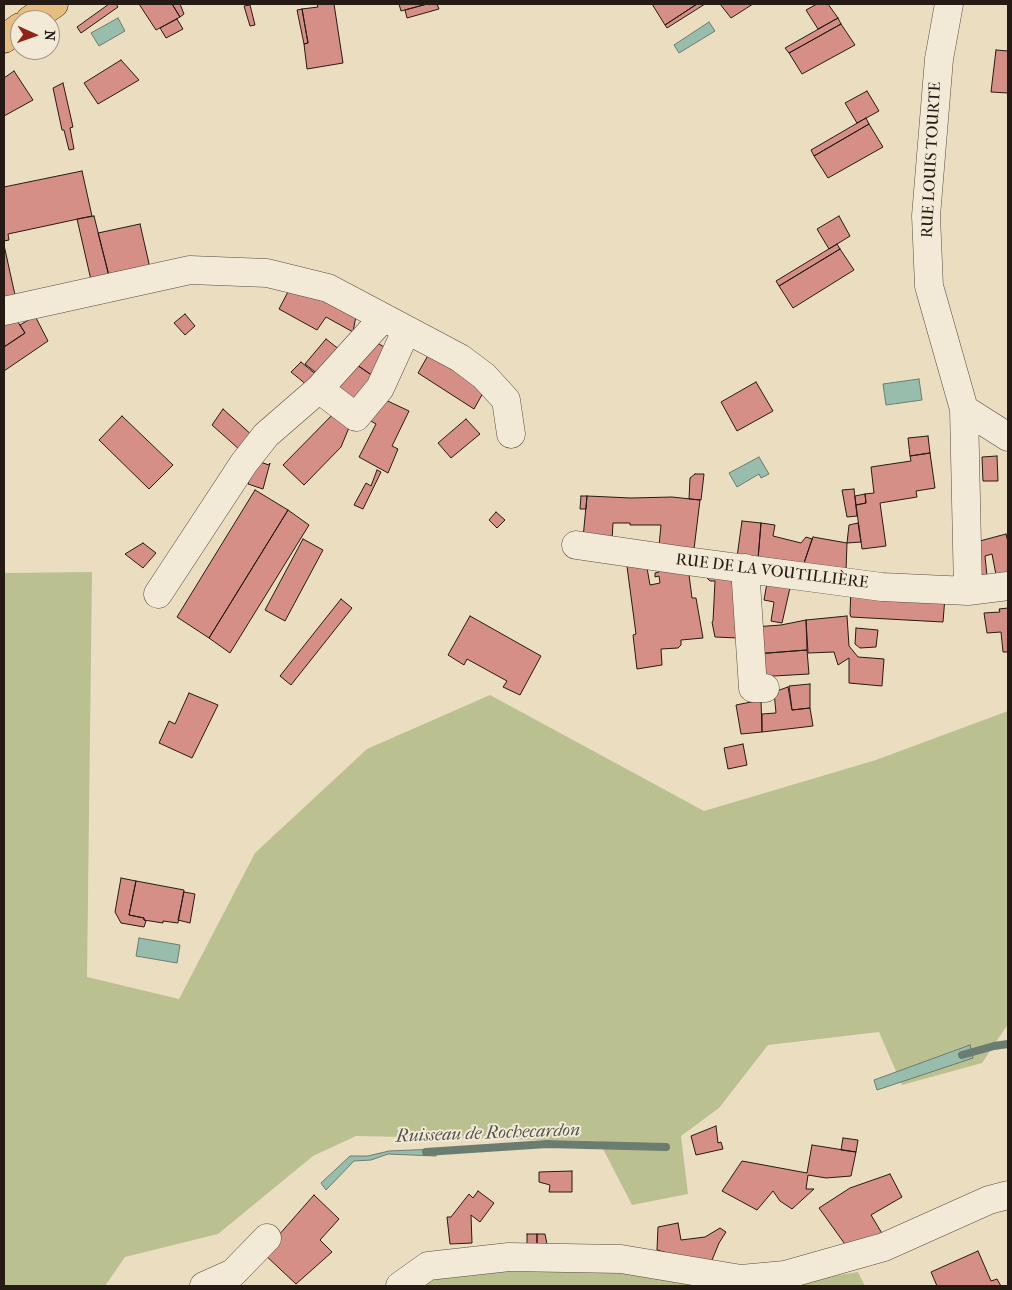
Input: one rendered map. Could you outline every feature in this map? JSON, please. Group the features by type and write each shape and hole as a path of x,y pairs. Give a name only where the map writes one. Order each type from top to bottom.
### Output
{"street":[{"name":"RUE LOUIS TOURTE","path":"949,4 939,60 926,216 930,286 964,409 968,591"},
{"path":"4,311 190,270 276,275 328,288 460,358 484,376 506,400 511,434"},
{"path":"319,389 356,417 380,388 395,324"},
{"path":"158,594 244,464 266,435 395,324"},
{"path":"964,409 1008,437"},
{"name":"RUE DE LA VOUTILLIÈRE","path":"576,545 882,587 968,591 1008,586"},
{"path":"745,568 753,688 765,688"},
{"path":"400,1286 428,1266 509,1257 621,1259 741,1279 785,1275 884,1247 989,1200 1008,1195"},
{"path":"204,1286 233,1273 267,1238"}],"shaded area":[{"path":"118,18 125,31 99,46 91,33"},
{"path":"709,22 715,31 679,53 674,45"},
{"path":"919,379 922,400 886,405 883,384"},
{"path":"759,457 769,474 761,478 759,474 737,487 729,473"},
{"path":"92,572 87,977 179,999 255,853 367,749 490,695 704,811 876,760 1008,711 1008,1024 982,1063 902,1085 879,1032 768,1045 719,1108 681,1136 688,1194 632,1205 599,1141 356,1136 313,1156 218,1234 125,1257 105,1286 4,1286 4,573"},
{"path":"139,938 180,945 177,963 136,956"},
{"path":"970,1045 973,1058 877,1090 874,1080"},
{"path":"437,1149 436,1156 388,1154 371,1160 354,1161 326,1190 321,1183 350,1156 368,1156 389,1151"},
{"path":"509,1266 612,1268 737,1286 416,1286 433,1274"},
{"path":"858,1272 865,1286 791,1286 790,1283"}],"building":[{"path":"109,4 116,4 118,7 81,33 77,27"},
{"path":"139,4 172,4 180,17 156,30"},
{"path":"172,4 180,4 184,14 180,17"},
{"path":"317,4 334,4 343,63 307,69 304,44 308,43 302,9 318,7"},
{"path":"399,4 427,4 401,11"},
{"path":"427,4 437,4 439,9 407,18 405,10"},
{"path":"652,4 697,4 665,25"},
{"path":"697,4 705,4 667,28 665,25"},
{"path":"720,4 753,4 731,18"},
{"path":"817,4 828,4 838,18 818,29 806,10"},
{"path":"250,5 255,25 250,26 244,6"},
{"path":"302,9 308,43 304,44 297,10"},
{"path":"838,18 841,24 789,53 785,48"},
{"path":"177,19 183,29 166,38 160,28"},
{"path":"841,24 855,45 802,74 789,53"},
{"path":"996,50 1008,51 1008,93 991,92"},
{"path":"121,60 139,80 98,104 84,83"},
{"path":"14,71 33,100 4,116 4,78"},
{"path":"63,83 73,127 70,128 74,149 69,150 64,130 62,130 53,88"},
{"path":"867,91 879,111 857,123 845,103"},
{"path":"866,118 869,124 814,156 811,150"},
{"path":"869,124 883,147 828,178 814,156"},
{"path":"82,171 92,216 8,234 9,240 4,241 4,187"},
{"path":"94,216 109,276 91,280 77,219"},
{"path":"839,216 850,236 829,249 817,229"},
{"path":"140,224 150,268 109,276 98,233"},
{"path":"837,244 840,249 779,286 776,281"},
{"path":"4,245 15,295 4,298"},
{"path":"840,249 854,270 793,308 779,286"},
{"path":"290,288 329,298 356,316 353,332 326,317 317,330 279,309"},
{"path":"185,314 195,326 185,335 174,323"},
{"path":"14,316 25,333 4,347 4,320"},
{"path":"35,316 48,341 4,371 4,347 25,333 20,325"},
{"path":"326,339 340,350 319,375 305,364"},
{"path":"374,341 391,351 376,378 354,363"},
{"path":"430,352 484,391 474,409 418,373"},
{"path":"301,362 318,376 307,385 291,372"},
{"path":"354,363 376,378 355,408 332,389"},
{"path":"756,382 773,411 737,431 721,402"},
{"path":"377,396 409,411 392,446 398,449 388,473 359,457 376,424 364,417"},
{"path":"340,407 353,418 341,447 304,485 283,465"},
{"path":"223,409 253,436 240,450 212,425"},
{"path":"122,416 173,465 149,489 99,440"},
{"path":"466,419 480,434 451,458 438,443"},
{"path":"928,436 930,453 910,456 908,438"},
{"path":"930,453 935,488 916,491 917,497 880,503 886,546 862,549 856,505 866,503 865,494 874,493 871,467 911,461 910,456"},
{"path":"997,456 998,481 983,481 982,457"},
{"path":"257,461 269,465 270,463 263,489 248,484"},
{"path":"377,470 381,472 363,509 354,505 366,483 371,486"},
{"path":"695,474 704,474 701,500 689,499 690,478"},
{"path":"854,489 857,516 847,517 842,490"},
{"path":"255,490 288,510 209,638 177,617"},
{"path":"865,494 866,503 856,505 855,496"},
{"path":"581,496 587,496 586,509 580,509"},
{"path":"587,496 672,497 700,500 694,549 659,546 661,525 613,523 612,541 583,538"},
{"path":"288,510 309,525 230,653 209,638"},
{"path":"496,512 505,520 497,528 489,520"},
{"path":"742,521 761,523 758,559 737,557"},
{"path":"761,523 775,525 773,536 801,543 806,537 812,539 803,566 758,559"},
{"path":"858,523 861,542 847,543 849,525"},
{"path":"1006,534 1008,542 1008,573 996,575 992,554 985,556 987,576 978,577 976,542"},
{"path":"813,537 847,543 846,571 803,566"},
{"path":"303,539 323,550 285,621 265,610"},
{"path":"143,543 156,553 143,568 125,554"},
{"path":"626,559 646,562 650,585 660,583 659,576 655,577 655,573 659,572 658,567 688,567 692,598 696,598 703,638 681,640 681,645 678,648 661,649 662,665 637,669 633,635 636,634"},
{"path":"739,576 738,638 715,637 712,622 715,581 710,581 706,577"},
{"path":"768,577 792,579 782,623 771,621 774,602 764,600"},
{"path":"851,588 945,597 943,622 851,617"},
{"path":"341,599 352,608 291,685 280,676"},
{"path":"1008,608 1008,652 1003,652 1001,632 987,633 984,613 1000,612 999,609"},
{"path":"470,616 541,656 520,695 503,687 507,681 467,659 464,665 448,655"},
{"path":"847,616 849,646 858,657 884,659 882,686 849,683 849,658 838,665 834,652 808,653 806,620"},
{"path":"806,620 807,650 755,654 754,627 781,625"},
{"path":"856,628 878,630 876,647 860,648 855,644"},
{"path":"807,650 809,674 756,677 755,654"},
{"path":"810,684 810,708 792,710 789,686"},
{"path":"788,687 792,710 810,708 813,726 762,732 762,714 776,713 774,692"},
{"path":"189,693 218,705 192,758 159,743 169,721 175,724"},
{"path":"761,700 762,732 741,734 736,705"},
{"path":"743,744 747,765 728,769 724,748"},
{"path":"121,878 136,881 129,915 144,918 146,921 144,927 121,923 115,912"},
{"path":"136,881 184,890 178,923 144,920 144,918 129,915"},
{"path":"184,892 195,894 190,923 178,920"},
{"path":"716,1126 718,1143 721,1142 723,1149 696,1155 691,1136"},
{"path":"843,1138 858,1140 856,1152 841,1150"},
{"path":"812,1145 856,1152 851,1176 826,1178 808,1175 806,1189 814,1189 792,1209 780,1201 773,1191 757,1210 722,1191 742,1161 807,1173"},
{"path":"572,1171 572,1192 549,1192 550,1185 539,1182 539,1172"},
{"path":"890,1174 902,1197 871,1215 883,1235 847,1247 819,1208 850,1188"},
{"path":"478,1191 494,1203 480,1222 471,1215 472,1243 450,1244 447,1217 451,1217 469,1194 473,1198"},
{"path":"314,1195 339,1219 320,1240 332,1252 296,1284 263,1253"},
{"path":"678,1223 681,1240 705,1237 720,1228 726,1232 710,1265 657,1250 658,1227"},
{"path":"527,1234 537,1234 537,1245 527,1246"},
{"path":"537,1234 545,1234 547,1244 537,1245"},
{"path":"978,1251 991,1281 997,1279 1001,1286 937,1286 931,1272"}],"waterway":[{"name":"Ruisseau de Rochecardon","path":"962,1055 1008,1044"},
{"name":"Ruisseau de Rochecardon","path":"426,1152 547,1144 666,1147"}]}
